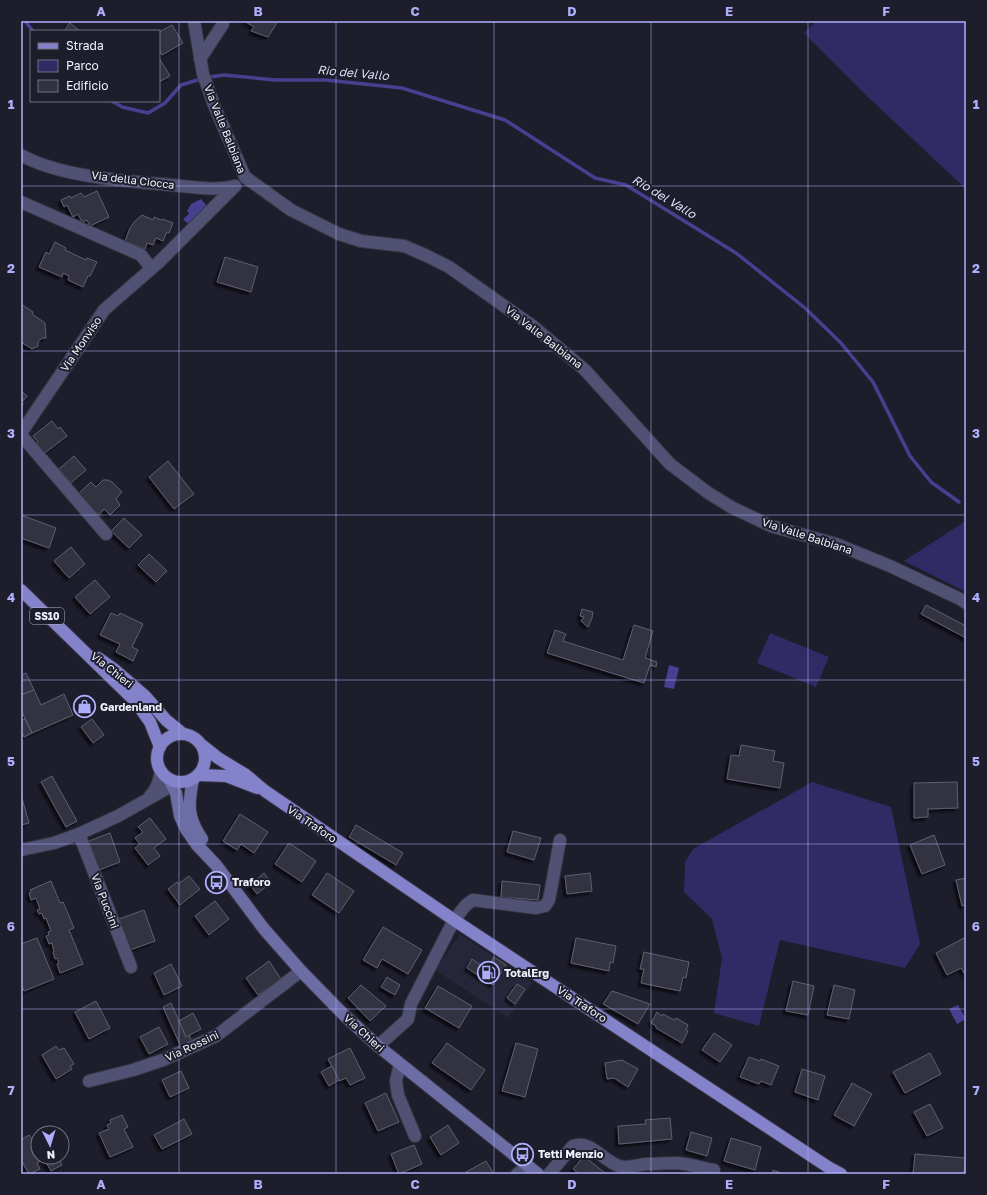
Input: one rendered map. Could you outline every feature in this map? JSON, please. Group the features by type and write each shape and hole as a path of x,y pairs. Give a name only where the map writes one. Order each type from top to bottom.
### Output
{"main road":[{"name":"Via Chieri","path":"21,590 135,701 150,722 160,747"},
{"name":"Via Chieri","path":"73,641 115,670 145,696 166,720 183,734"},
{"path":"183,734 195,738 202,746 205,752 205,763 196,777 184,782 176,781 165,775 157,760 160,747 171,736 183,734"},
{"name":"Via Traforo","path":"202,746 246,775 265,791 454,920 828,1167 841,1174"},
{"name":"Via Chieri","path":"165,775 176,793 180,816 186,829 197,845 216,865 264,929 301,971 345,1016 378,1046 538,1174"},
{"name":"Via Traforo","path":"196,777 226,776 265,791"},
{"name":"Via Chieri","path":"196,777 189,796 192,822 216,865"}],"street":[{"name":"Via Valle Balbiana","path":"194,21 203,74 214,105 245,177 291,210 339,234 361,240 404,246 425,254 449,267 534,327 585,370 670,464 707,492 731,507 771,526 836,544 890,566 966,603"},
{"path":"200,59 223,24"},
{"name":"Via della Ciocca","path":"21,154 31,160 66,171 117,180 190,186 207,189 224,189 235,186"},
{"path":"235,186 245,177"},
{"name":"Via Monviso","path":"106,534 21,432 104,310 159,262 235,186"},
{"path":"21,202 141,255 151,268"},
{"path":"21,850 54,843 79,834 118,816 166,788 165,775"},
{"name":"Via Puccini","path":"79,834 131,967"},
{"path":"378,1046 408,1020 411,1004 454,920 466,905 473,900 536,908 545,906 549,900 560,840"},
{"name":"Via Rossini","path":"89,1081 133,1070 162,1060 216,1036 301,971"},
{"path":"400,1064 396,1081 398,1095 415,1136"},
{"path":"550,1174 573,1146 578,1144 583,1144 617,1165 626,1167 646,1164 678,1163 714,1170"},
{"path":"517,1174 528,1166"}],"shaded area":[{"path":"201,199 207,206 188,224 183,219 189,214 187,210 191,204"},
{"path":"669,665 679,668 674,689 664,687"},
{"path":"460,934 533,982 508,1018 435,970"},
{"path":"958,1005 966,1019 957,1024 949,1009"}],"green space":[{"path":"816,21 966,21 966,189 868,97 804,33"},
{"path":"964,522 966,524 966,592 904,561"},
{"path":"770,633 829,657 816,687 757,663"},
{"path":"812,782 891,807 920,944 905,968 780,940 759,1026 714,1013 722,958 712,919 684,892 685,862 693,849"}],"building":[{"path":"244,21 278,21 268,37 251,31 254,27"},
{"path":"70,23 79,30 65,30"},
{"path":"172,25 183,43 162,55 160,51 160,31"},
{"path":"160,60 170,76 160,81"},
{"path":"97,191 109,217 90,226 87,220 82,222 78,214 73,217 67,205 64,207 61,200 70,196 71,198 81,193 84,197"},
{"path":"142,215 153,220 154,217 173,223 169,233 167,232 163,241 156,238 153,245 147,243 145,249 125,241 130,228"},
{"path":"55,242 66,248 65,250 86,260 87,258 97,262 83,287 68,280 69,276 63,273 62,277 39,267 46,252 49,254"},
{"path":"225,257 258,267 251,292 217,282"},
{"path":"21,304 45,323 46,338 42,338 38,342 38,346 32,349 21,342"},
{"path":"21,391 27,396 22,402 23,404 21,407"},
{"path":"52,421 58,429 60,427 67,436 42,455 34,445 38,442 33,436"},
{"path":"74,456 86,470 71,483 59,469"},
{"path":"168,461 194,494 174,509 149,477"},
{"path":"103,480 112,482 122,492 116,499 120,505 110,515 104,509 99,515 78,494 91,482 96,487"},
{"path":"21,515 56,528 49,548 21,538"},
{"path":"124,518 142,535 129,548 111,531"},
{"path":"71,547 85,564 69,578 54,561"},
{"path":"149,554 167,571 156,582 138,565"},
{"path":"95,580 110,597 90,614 75,597"},
{"path":"926,605 966,626 966,638 921,614"},
{"path":"582,609 593,612 588,627 581,621 584,617 580,616"},
{"path":"111,613 118,616 120,613 143,624 132,647 138,650 133,661 116,652 120,644 100,635"},
{"path":"634,625 653,631 645,658 657,662 656,667 650,665 644,683 547,653 555,630 566,634 563,641 623,660"},
{"path":"26,673 34,690 21,695 21,675"},
{"path":"34,690 41,705 64,694 73,715 32,733 21,710 21,695"},
{"path":"25,719 32,733 24,737 21,731 21,721"},
{"path":"92,719 104,735 93,743 81,727"},
{"path":"741,745 775,751 773,761 784,763 780,788 727,779 731,755 739,756"},
{"path":"52,776 77,821 66,827 41,782"},
{"path":"957,782 958,808 928,809 928,817 914,818 914,783"},
{"path":"21,798 29,823 21,825"},
{"path":"240,814 268,832 254,853 241,844 237,850 223,841"},
{"path":"150,818 166,839 154,848 160,856 148,865 135,848 140,844 135,838 143,832 138,827"},
{"path":"356,825 403,853 396,865 349,837"},
{"path":"513,831 541,838 534,860 507,852"},
{"path":"110,833 120,862 99,870 89,841"},
{"path":"934,835 945,865 922,874 910,845"},
{"path":"289,843 316,861 302,882 275,864"},
{"path":"264,873 270,881 266,884 267,886 257,894 250,885"},
{"path":"327,873 354,891 339,913 312,895"},
{"path":"590,873 592,891 567,894 565,876"},
{"path":"189,876 200,889 180,905 168,889 177,882 178,884"},
{"path":"966,878 966,905 962,906 956,880"},
{"path":"51,881 60,903 63,902 74,928 69,930 83,964 60,973 57,964 59,963 57,958 55,959 52,943 49,944 46,936 49,935 48,932 51,931 46,918 44,919 42,913 39,914 37,910 40,909 36,898 31,900 29,893 31,892 30,890"},
{"path":"502,881 540,885 538,900 501,897"},
{"path":"215,901 229,919 209,935 195,916"},
{"path":"144,910 155,941 130,950 119,919"},
{"path":"383,927 422,950 408,974 382,959 377,968 363,960"},
{"path":"37,938 54,979 24,991 21,983 21,944"},
{"path":"576,938 616,946 613,963 610,962 609,971 571,963"},
{"path":"964,938 966,942 966,973 964,973 961,968 947,975 936,953"},
{"path":"644,952 689,962 686,978 683,977 680,991 641,983 644,969 640,969"},
{"path":"494,957 506,965 493,985 467,968 472,959 486,969"},
{"path":"269,961 281,979 258,995 246,978"},
{"path":"171,964 182,986 164,995 154,973"},
{"path":"387,977 400,985 395,995 381,987"},
{"path":"793,981 814,986 808,1015 786,1011"},
{"path":"517,984 525,989 515,1004 507,998"},
{"path":"361,985 386,1006 370,1021 348,998"},
{"path":"834,985 855,990 849,1019 827,1015"},
{"path":"438,986 472,1006 459,1028 425,1008"},
{"path":"612,991 650,1004 638,1024 603,1004"},
{"path":"96,1001 110,1028 89,1039 75,1012"},
{"path":"171,1003 186,1037 189,1035 192,1042 181,1047 163,1007"},
{"path":"657,1012 662,1016 663,1014 674,1020 676,1018 688,1025 686,1030 688,1031 682,1043 656,1028 656,1026 651,1023"},
{"path":"193,1013 201,1029 186,1037 179,1021"},
{"path":"159,1027 168,1044 149,1054 140,1037"},
{"path":"714,1033 732,1045 720,1062 702,1050"},
{"path":"447,1043 485,1070 471,1090 432,1063"},
{"path":"516,1043 538,1049 525,1097 502,1091"},
{"path":"56,1046 59,1050 64,1048 74,1064 70,1066 72,1069 56,1079 42,1055"},
{"path":"350,1048 365,1078 350,1085 346,1078 339,1081 328,1059"},
{"path":"930,1053 941,1074 905,1093 893,1072"},
{"path":"749,1057 760,1061 761,1059 779,1066 771,1085 761,1081 759,1084 740,1077"},
{"path":"622,1060 638,1069 628,1087 614,1078 607,1079 605,1063"},
{"path":"332,1066 339,1080 329,1086 321,1072"},
{"path":"802,1069 825,1076 818,1100 795,1092"},
{"path":"181,1071 189,1088 170,1097 162,1080"},
{"path":"852,1083 872,1094 854,1126 834,1115"},
{"path":"386,1093 399,1122 378,1131 365,1103"},
{"path":"930,1104 943,1128 927,1136 914,1112"},
{"path":"122,1115 128,1127 124,1129 133,1147 110,1157 99,1133 109,1129 107,1125 111,1123 110,1120"},
{"path":"670,1118 672,1139 619,1144 618,1126 646,1124 645,1120"},
{"path":"184,1119 192,1134 162,1149 154,1135"},
{"path":"448,1125 459,1143 441,1155 430,1137"},
{"path":"691,1132 712,1138 707,1156 686,1150"},
{"path":"29,1135 30,1136 30,1165 38,1165 40,1169 29,1174 21,1160 21,1140"},
{"path":"731,1138 761,1147 755,1170 724,1161"},
{"path":"414,1145 422,1164 399,1174 391,1154"},
{"path":"915,1154 965,1158 964,1174 913,1174"},
{"path":"584,1156 605,1173 579,1174 573,1169"},
{"path":"486,1161 494,1174 468,1174 466,1172"},
{"path":"48,1165 62,1165 51,1171"},
{"path":"773,1170 784,1174 772,1174"}],"waterway":[{"name":"Rio del Vallo","path":"25,21 32,30"},
{"name":"Rio del Vallo","path":"210,77 224,75 276,80 326,80 402,88 505,120 595,178 626,185 736,253 805,308 841,343 873,382 910,456 931,482 959,502"},
{"name":"Rio del Vallo","path":"114,102 122,107 148,113 165,103 181,85 201,79"}],"place":[{"name":"Gardenland","path":"85,707"},
{"name":"Traforo","path":"216,882"},
{"name":"TotalErg","path":"489,973"},
{"name":"Tetti Menzio","path":"522,1154"}]}
